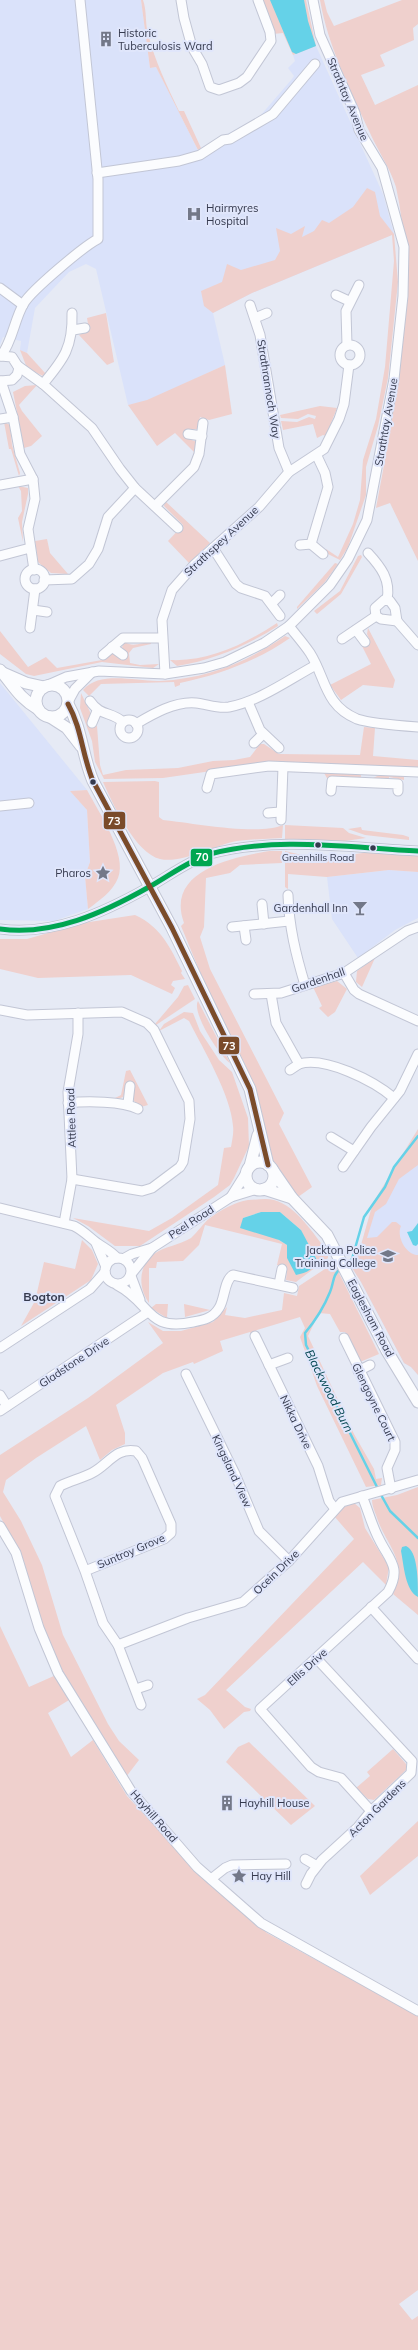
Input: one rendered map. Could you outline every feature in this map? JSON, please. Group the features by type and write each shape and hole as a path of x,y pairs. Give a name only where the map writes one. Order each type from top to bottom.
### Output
{"main road":[{"path":"1,671 26,683 62,688 77,723 82,748 93,781 150,887 250,1089 273,1181 260,1189"},
{"path":"1,671 14,691 26,702 67,728 82,748"},
{"path":"38,709 37,694 46,686"},
{"path":"50,717 60,716 68,702"},
{"path":"259,1129 248,1169 249,1185 292,1198"},
{"path":"248,1169 261,1162 270,1167"},
{"name":"Eaglesham Road","path":"270,1167 292,1198 327,1235 387,1351 418,1402"}],"street":[{"path":"13,358 0,356 12,336 23,305 34,291 98,239 97,173 80,0"},
{"path":"181,0 192,47 202,64 210,87 218,90 243,81 257,65 271,41 270,32 258,0"},
{"name":"Strathtay Avenue","path":"46,686 66,677 92,672 107,671 165,674 204,668 226,662 264,643 289,626 330,585 345,565 366,520 394,379 405,276 404,247 382,168 359,130 355,113 320,34 313,0"},
{"path":"97,173 179,160 212,149 223,140 230,139 272,114 315,64"},
{"path":"347,345 345,322 349,301 359,285"},
{"path":"0,288 23,305"},
{"path":"336,295 349,301"},
{"name":"Strathrannoch Way","path":"250,305 255,318 264,357 279,448 289,472"},
{"path":"34,570 28,529 35,499 33,480 20,454 8,398 0,381 13,379 39,381 63,359 71,342 73,330 72,313"},
{"path":"255,318 267,313"},
{"path":"73,330 85,328"},
{"path":"12,336 13,358 18,366 39,381 92,428 135,488 178,528"},
{"path":"347,345 357,346 360,352 358,362 349,365 343,362 340,356 341,349 347,345"},
{"name":"Strathspey Avenue","path":"165,674 162,620 172,590 195,564 259,507 289,472 317,456 330,440 344,404 349,365"},
{"path":"8,398 18,366"},
{"path":"0,419 13,417"},
{"path":"155,506 194,467 197,461 203,423"},
{"path":"188,434 202,436"},
{"path":"311,544 328,487 325,473 317,456"},
{"path":"0,485 33,480"},
{"path":"44,580 72,579 89,564 98,549 108,517 135,488"},
{"path":"300,545 311,544 323,554"},
{"path":"0,556 30,548"},
{"path":"213,548 236,584 241,588 265,596 272,602 280,616"},
{"path":"368,552 378,564 387,580 387,600"},
{"path":"34,570 41,572 44,580 42,585 35,589 29,587 25,579 27,573 34,570"},
{"path":"30,628 35,589"},
{"path":"272,602 280,595"},
{"path":"376,616 377,604 380,601 390,600 395,608 397,621 418,645"},
{"path":"32,610 47,612"},
{"path":"376,616 381,619 397,621"},
{"path":"342,639 376,616"},
{"path":"289,626 310,653 326,690 332,699 348,713 367,721 418,727"},
{"path":"356,630 365,642"},
{"path":"103,655 123,638 162,638"},
{"path":"112,646 122,655"},
{"path":"136,724 157,711 194,703 215,707 228,707 248,702 316,665"},
{"path":"68,702 75,689 92,672"},
{"path":"90,701 97,711 112,715 123,722"},
{"path":"248,702 263,734 279,748"},
{"path":"92,723 97,711"},
{"path":"123,722 129,720 136,724"},
{"path":"123,722 120,732 124,737 129,738 137,734 136,724"},
{"path":"254,743 263,734"},
{"path":"208,788 212,774 269,766 418,772"},
{"path":"268,813 281,816 283,767"},
{"path":"365,782 366,770"},
{"path":"331,791 332,781 398,784 398,791"},
{"path":"0,806 29,802"},
{"path":"0,929 26,931 65,924 99,912 150,887 178,869 208,855 239,847 270,844 418,850"},
{"path":"288,895 289,921 305,985"},
{"path":"262,904 264,924"},
{"path":"232,927 289,921"},
{"path":"244,926 246,940"},
{"name":"Gardenhall","path":"254,994 271,994 344,973 407,931 418,927"},
{"path":"344,973 354,990 359,994 418,1021"},
{"path":"271,994 276,1023 299,1064"},
{"path":"0,1010 28,1015 122,1012 147,1023 154,1030 185,1092 190,1110 183,1162 180,1167 152,1188 142,1191 72,1179"},
{"name":"Attlee Road","path":"64,1223 72,1179 68,1092 78,1034 78,1013"},
{"path":"343,1167 371,1127 400,1091 418,1054"},
{"path":"290,1070 299,1064 312,1061 330,1064 383,1089 394,1098"},
{"path":"128,1103 130,1086"},
{"path":"68,1103 88,1101 107,1104 128,1103 138,1109"},
{"path":"331,1137 354,1151"},
{"path":"231,1196 248,1169"},
{"path":"231,1196 260,1189"},
{"name":"Peel Road","path":"152,1248 231,1196"},
{"path":"0,1208 64,1223 86,1232 96,1243 130,1266 131,1274 140,1301"},
{"path":"96,1243 106,1269 108,1279 128,1291 140,1301 156,1320 171,1325 199,1321 213,1315 220,1307 228,1281 233,1275 293,1288"},
{"path":"0,1348 90,1289 106,1269 110,1261 152,1248"},
{"path":"90,1289 126,1283 131,1274 152,1248"},
{"path":"279,1284 282,1269"},
{"name":"Gladstone Drive","path":"4,1409 148,1312"},
{"name":"Nikka Drive","path":"255,1336 318,1466 329,1501 335,1509"},
{"name":"Glengoyne Court","path":"344,1338 358,1371 395,1442 395,1450 387,1468 388,1490"},
{"path":"269,1365 288,1358"},
{"path":"358,1371 370,1365"},
{"name":"Kingsland View","path":"186,1374 235,1474 259,1531 289,1560"},
{"path":"195,1391 204,1387"},
{"path":"0,1395 4,1409"},
{"name":"Suntroy Grove","path":"85,1571 164,1539 170,1533 171,1524 142,1458 136,1451 128,1450 114,1455 97,1471 62,1485 56,1491 55,1498 85,1571 103,1623 118,1645 141,1705"},
{"name":"Ocein Drive","path":"118,1645 189,1618 243,1602 289,1560 342,1502 388,1490 418,1480"},
{"name":"Ellis Drive","path":"362,1496 379,1539 394,1562 395,1570 388,1592 317,1659 260,1709 311,1767 319,1772 341,1778 370,1811"},
{"name":"Hayhill Road","path":"0,1526 16,1552 39,1628 58,1674 131,1791 197,1867 261,1923 418,2011"},
{"path":"371,1607 418,1659"},
{"name":"Acton Gardens","path":"306,1884 317,1866 358,1827 370,1811 411,1773 412,1761 317,1659"},
{"path":"136,1689 148,1685"},
{"path":"305,1859 317,1866"},
{"path":"211,1879 225,1868 232,1865 286,1864"}],"shaded area":[{"name":"Hairmyres Hospital","path":"0,0 141,0 150,68 156,67 198,150 260,116 294,76 288,68 295,61 293,55 316,46 383,194 394,234 252,293 213,313 225,365 147,401 128,405 96,269 86,264 69,272 35,308 27,353 20,350 21,341 3,337 0,345"},
{"path":"141,0 143,0 146,13 148,34 158,64 179,111 184,111 201,148 198,150 156,67 150,68"},
{"path":"261,0 306,0 316,46 293,55 283,33 273,34"},
{"path":"320,0 324,0 327,12 334,26 402,0 418,0 418,24 413,28 414,40 380,55 385,66 361,75 375,105 418,85 418,561 390,503 376,508 396,389 404,306 405,265 402,225 396,187 391,173 373,140 340,68 328,34"},
{"path":"367,188 375,192 380,216 394,234 398,282 388,378 378,426 366,467 366,495 348,547 340,560 328,554 326,549 338,557 353,524 360,500 363,460 376,419 385,367 394,261 392,235 252,293 213,313 204,306 201,291 222,282 227,264 241,270 275,260 280,251 276,228 291,234 305,226 302,237 314,231 322,220 329,223 353,207"},
{"path":"106,313 114,362 107,365 79,335 89,330 87,318"},
{"path":"20,350 27,353 46,374 43,376 27,368"},
{"path":"225,365 232,414 209,420 200,417 197,429 188,430 186,438 197,442 194,460 192,459 194,452 175,433 157,446 128,405 147,400"},
{"path":"37,385 19,405 42,436 31,446 24,448 13,392 25,386"},
{"path":"320,406 337,408 326,436 323,435 317,438 313,424 283,430 281,421 297,422 309,417 315,419 316,416 308,414 298,419 281,418 280,415"},
{"path":"4,422 10,425 12,445 20,473 19,476 11,449 9,449"},
{"path":"18,486 28,488 22,522 23,542 18,518 22,511 21,491"},
{"path":"165,501 210,543 189,563 168,541 183,525 164,506"},
{"path":"47,539 50,553 68,574 51,573 38,562 35,541"},
{"path":"361,555 362,557 341,594 317,614 314,611 340,591 358,556"},
{"path":"335,563 338,564 324,583 297,609 297,607"},
{"path":"277,623 278,626 254,640 217,656 177,666 170,660 184,660 213,655 252,638"},
{"path":"368,628 395,680 393,688 363,685 341,700 330,685 371,664 362,646 370,641 367,634"},
{"path":"0,631 28,667 46,657 57,668 102,660 110,653 125,653 122,647 125,642 134,645 151,642 151,644 133,648 129,653 130,663 140,665 159,664 153,668 102,662 34,676 26,674 0,654"},
{"path":"285,636 290,638 264,654 209,676 180,683 180,685 175,687 174,682 101,684 89,696 83,690 90,684 99,680 119,678 160,681 210,673 241,661 270,646"},
{"path":"0,683 87,790 70,791 87,810 90,862 85,876 88,909 54,921 0,920"},
{"path":"81,693 91,714 89,723 97,726 100,765 103,775 126,770 178,768 213,761 234,760 250,757 260,744 264,744 279,754 360,755 364,727 375,728 373,756 418,760 418,769 232,768 163,778 104,779 95,762 92,741 80,708"},
{"path":"361,772 361,778 359,780 327,778 324,773"},
{"path":"386,772 418,774 418,777 404,777 404,780 389,777 389,780 373,780 373,778"},
{"path":"103,782 159,782 159,817 163,820 242,829 272,828 283,825 282,838 237,841 178,859 160,859 151,855 142,848 126,826"},
{"path":"87,790 110,833 119,858 120,868 118,878 113,887 97,903 88,909 85,876 90,862 87,810 70,791"},
{"path":"285,825 343,828 349,833 366,838 338,842 285,839"},
{"path":"361,827 362,830 403,835 409,837 409,840 365,835 348,829"},
{"path":"270,851 282,851 282,863 240,865 230,873 206,878 204,927 200,937 210,969 284,1113 279,1124 312,1187 298,1197 270,1157 259,1103 245,1064 209,994 181,926 184,923 181,905 184,891 193,879 206,870 221,863 238,857"},
{"path":"285,851 319,859 370,852 418,855 418,872 389,870 327,877 288,874 288,889 285,887"},
{"path":"389,870 418,872 418,918 395,930 358,958 332,919 327,877"},
{"path":"135,915 152,925 164,938 182,971 181,973 185,979 173,981 171,985 175,988 172,994 131,975 38,978 0,969 0,939 27,939 83,923"},
{"path":"375,958 362,987 356,982 357,971"},
{"path":"337,981 347,989 335,1012 328,1017 319,1008 322,1006 313,987"},
{"path":"188,985 195,999 156,1025 155,1024 178,997 184,986"},
{"path":"198,1001 230,1063 225,1059 214,1044 202,1024 197,1007"},
{"path":"184,1012 193,1013 200,1031 219,1060 232,1072 248,1118 249,1146 230,1185 214,1197 140,1246 115,1246 88,1226 73,1218 149,1231 172,1218 218,1185 224,1148 231,1147 233,1129 227,1100 216,1072 189,1021 184,1018 159,1031 164,1024"},
{"path":"130,1070 148,1105 141,1107 134,1101 127,1085 123,1097 116,1100 115,1098 121,1095 126,1071"},
{"name":"Jackton Police Training College","path":"418,1129 418,1165 399,1179 386,1204 375,1212 367,1238 377,1237 392,1222 396,1222 401,1226 400,1235 403,1244 410,1252 418,1255 418,1375 411,1367 404,1363 361,1282 349,1263 357,1259 373,1203"},
{"name":"Jackton Police Training College","path":"415,1134 418,1134 418,1375 411,1367 404,1363 361,1282 349,1263 357,1259 373,1203"},
{"path":"271,1199 290,1209 298,1215 328,1252 328,1258 296,1282 286,1280 287,1269 277,1265 282,1244 205,1225 199,1245 183,1261 157,1262 156,1268 149,1268 149,1303 143,1291 141,1277 142,1271 149,1259 158,1251 191,1238 205,1222 219,1212 248,1200","holes":["261,1212 280,1212 301,1230 287,1258 287,1245 243,1218"]},
{"path":"82,1240 92,1250 98,1264 91,1280 21,1326 35,1301 44,1262 75,1269"},
{"path":"334,1263 379,1354 360,1362 345,1332 340,1332 330,1314 319,1313 308,1336 354,1434 374,1469 376,1479 382,1478 381,1485 366,1487 317,1386 300,1337 305,1328 300,1317 257,1330 251,1334 250,1332 220,1341 223,1351 194,1364 193,1362 163,1373 116,1405 125,1433 125,1444 112,1450 100,1460 86,1426 36,1458 6,1480 3,1492 21,1521 42,1565 63,1635 108,1724 119,1741 139,1760 126,1777 61,1671 38,1615 24,1561 0,1516 0,1455 88,1398 163,1343 148,1322 163,1331 181,1331 213,1322 227,1307 225,1315 245,1318 282,1310 284,1293 297,1296 299,1286"},
{"path":"156,1304 168,1304 167,1317 170,1320 151,1308"},
{"path":"184,1304 210,1310 185,1317"},
{"path":"418,1487 418,1615 393,1594 397,1582 397,1562 380,1526 373,1508 372,1500 397,1495"},
{"path":"354,1503 360,1508 365,1528 389,1567 386,1585 363,1562 226,1690 245,1707 251,1709 250,1711 244,1712 224,1729 210,1710 197,1699 205,1695 354,1539 334,1516 344,1507"},
{"path":"0,1626 29,1687 56,1675 69,1700 48,1713 71,1757 93,1740 127,1796 200,1875 267,1933 418,2016 418,2290 399,2304 412,2320 418,2316 418,2350 0,2350"},
{"path":"249,1742 315,1806 291,1825 226,1762 238,1747"},
{"path":"393,1749 406,1764 406,1770 374,1800 368,1799 356,1788 370,1776 367,1772"},
{"path":"418,1821 418,1856 370,1895 360,1876"}],"water":[{"path":"270,0 304,0 308,21 316,46 296,54 292,52"},
{"path":"261,1212 280,1212 301,1230 318,1262 311,1269 296,1275 287,1258 287,1245 279,1240 240,1228 243,1218"},
{"path":"418,1223 418,1244 416,1246 413,1245 407,1232 412,1231"},
{"path":"406,1546 410,1549 415,1560 418,1597 410,1589 406,1577 401,1551 402,1547"}],"waterway":[{"name":"Blackwood Burn","path":"346,1265 352,1259 364,1217 385,1187 394,1167 418,1136"},
{"name":"Blackwood Burn","path":"340,1269 334,1277 330,1292 316,1319 305,1333 306,1345 378,1489"},
{"name":"Blackwood Burn","path":"380,1493 390,1511 418,1538"}],"transit line":[{"name":"73","path":"68,704 73,713 86,762 93,781 172,928 250,1089 268,1165"},
{"name":"70","path":"0,929 39,929 58,926 96,914 132,897 202,857 235,849 287,844 418,851"}],"place":[{"name":"Historic Tuberculosis Ward","path":"106,39"},
{"name":"Hairmyres Hospital","path":"194,214"},
{"name":"Greenhills Road","path":"318,845"},
{"name":"Pharos","path":"103,873"},
{"name":"Gardenhall Inn","path":"360,908"},
{"name":"Jackton Police Training College","path":"388,1256"},
{"name":"Hayhill House","path":"227,1803"},
{"name":"Hay Hill","path":"239,1876"}],"district":[{"name":"Bogton","path":"44,1297"}]}
